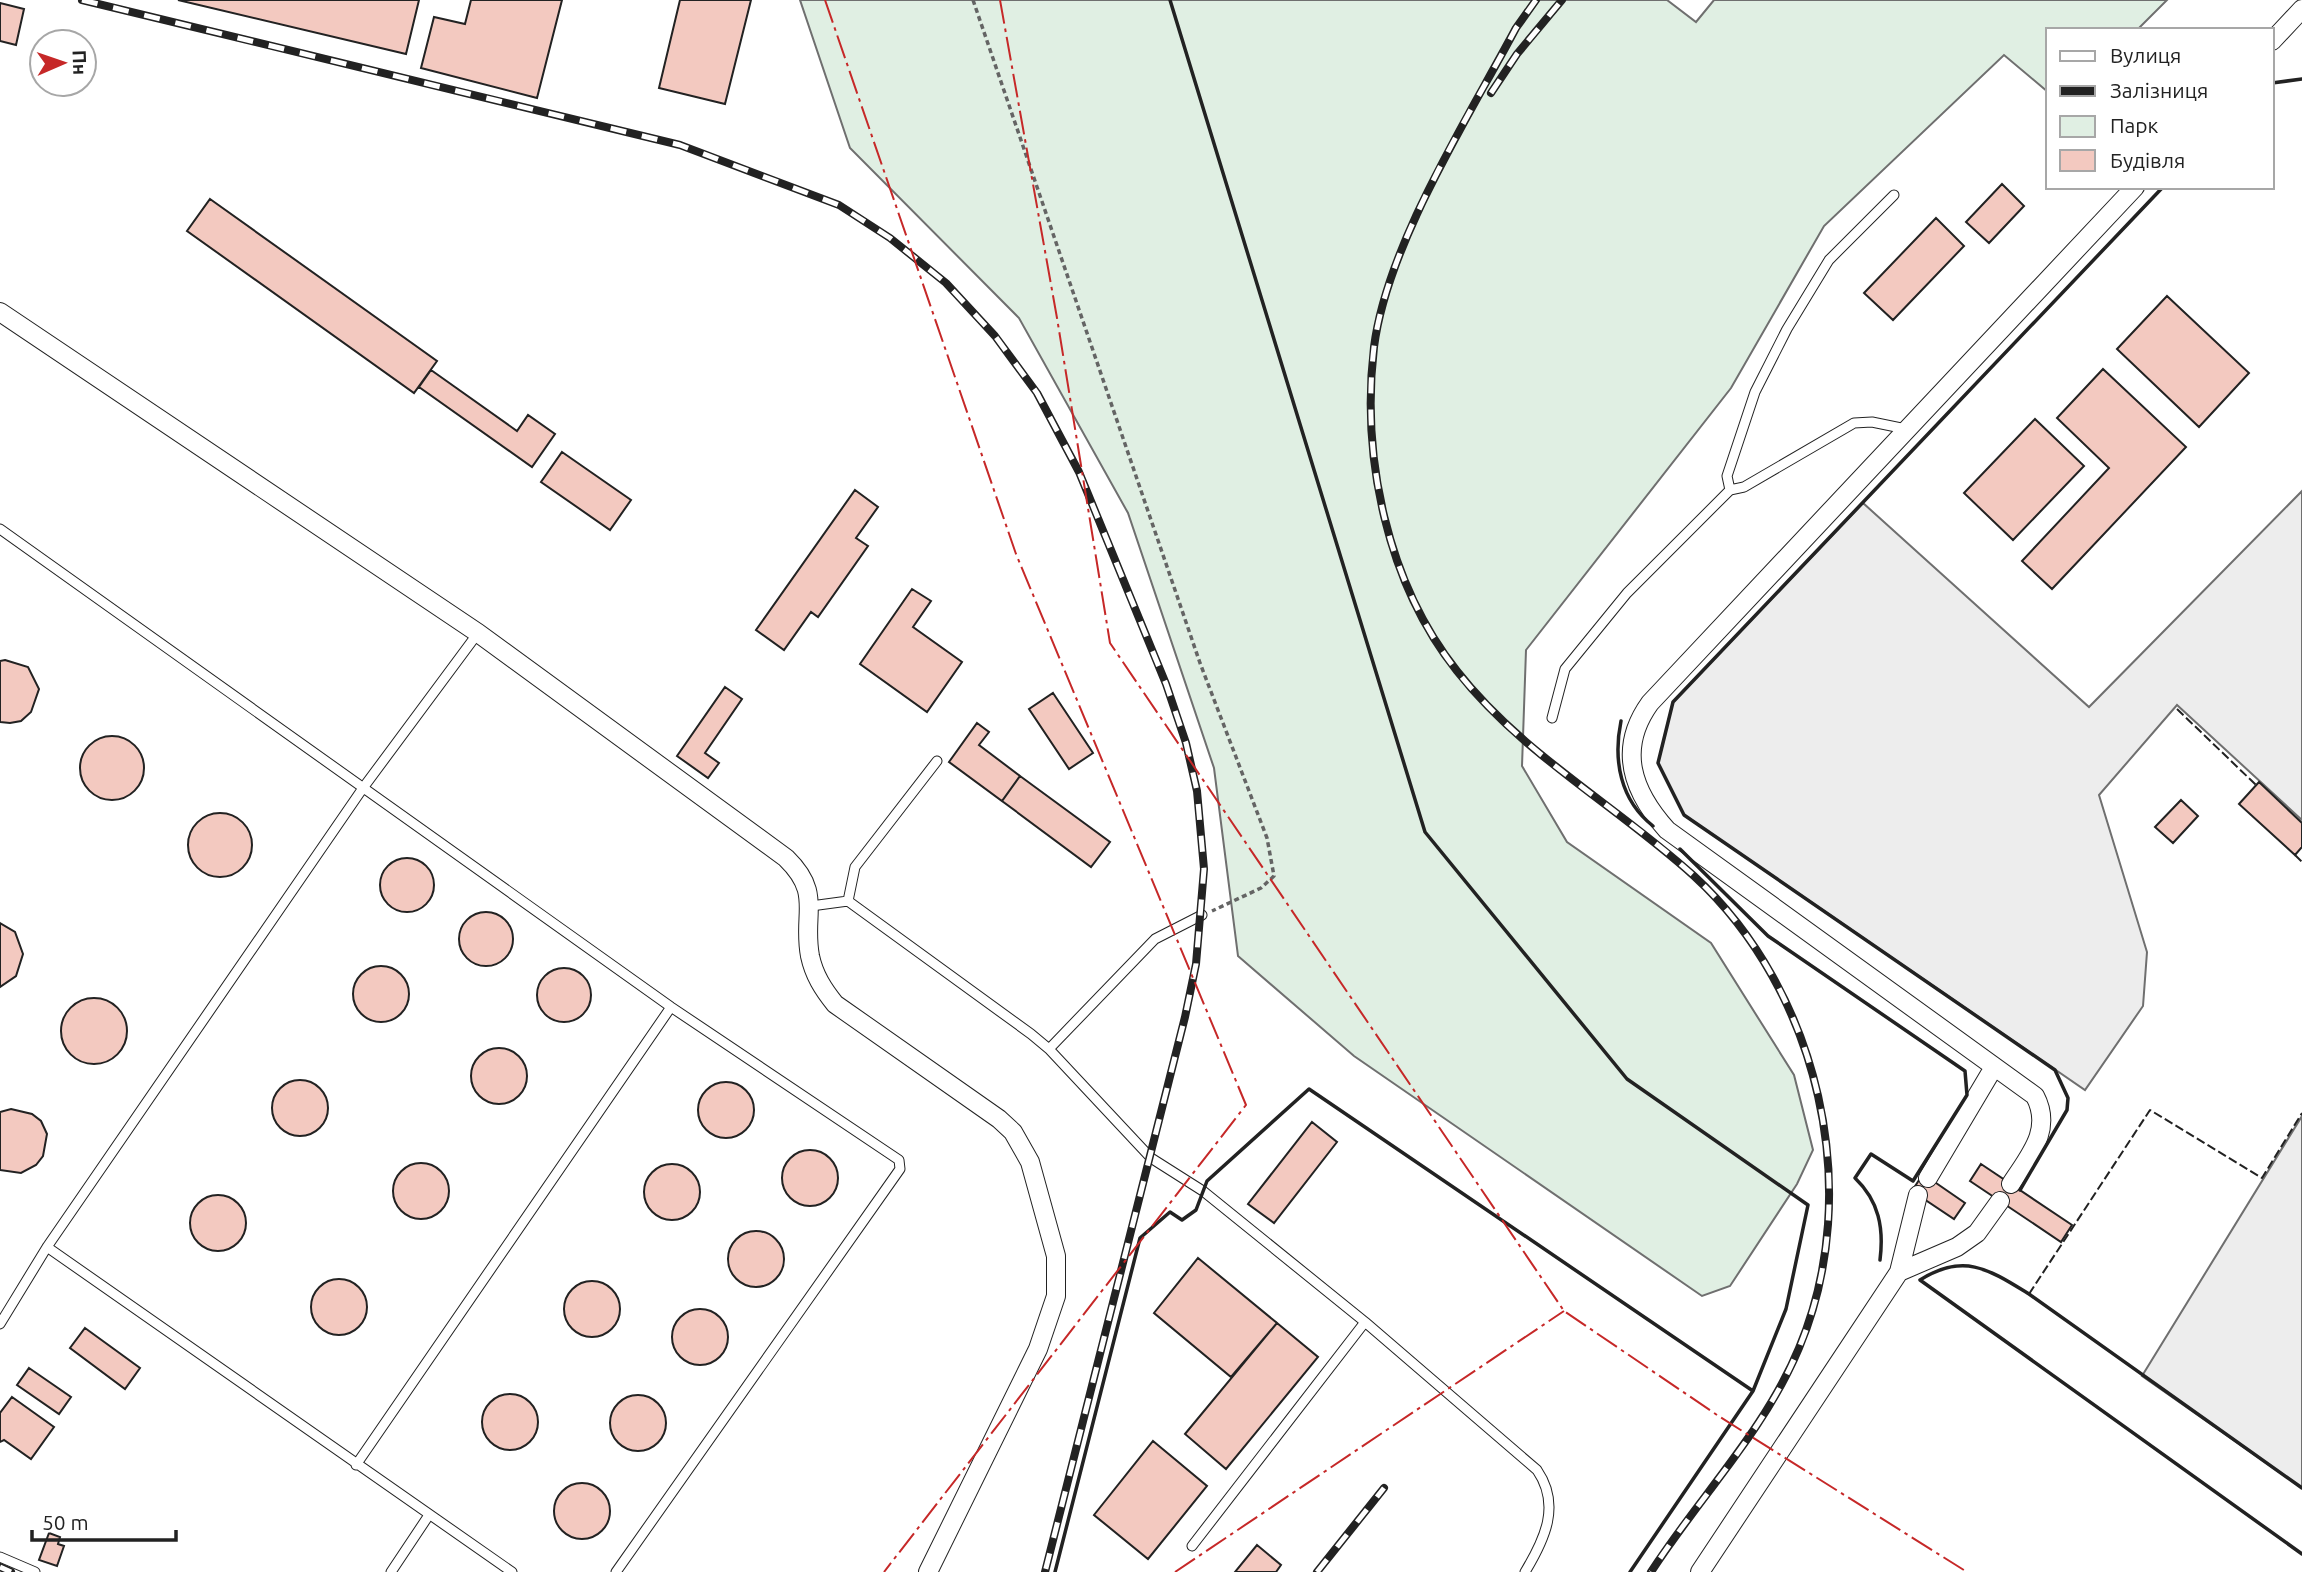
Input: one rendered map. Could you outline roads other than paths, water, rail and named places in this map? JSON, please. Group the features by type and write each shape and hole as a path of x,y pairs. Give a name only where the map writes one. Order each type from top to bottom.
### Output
{"street":[{"path":"2274,39 2302,9"},
{"path":"2011,1184 2039,1140 2043,1118 2035,1096 1667,830 1646,807 1634,779 1631,749 1639,719 1650,703 2133,189"},
{"path":"0,312 478,633 786,858 799,871 808,887 811,906 810,954 823,990 850,1016 999,1119 1013,1132 1030,1162 1056,1256 1056,1296 1038,1349 928,1572"},
{"path":"1928,1178 1994,1067"},
{"path":"1700,1572 1899,1272 1918,1195"},
{"path":"1899,1272 1957,1247 1977,1233 2000,1201"}],"lane":[{"path":"1730,490 1727,476 1755,392 1787,329 1829,260 1894,195"},
{"path":"1552,718 1565,669 1626,593 1730,490 1744,487 1854,423 1872,422 1908,429"},
{"path":"0,529 671,1007 899,1160 900,1169 616,1572"},
{"path":"0,1324 47,1247 363,789 478,633"},
{"path":"848,901 855,867 937,761"},
{"path":"811,906 848,901 1049,1049 1151,1158 1203,1191 1365,1322 1542,1477 1551,1500 1550,1515 1525,1572"},
{"path":"1049,1049 1155,939 1202,915"},
{"path":"356,1465 671,1007"},
{"path":"47,1247 513,1572"},
{"path":"1192,1546 1365,1322"},
{"path":"391,1572 429,1515"},
{"path":"0,1557 35,1572"}],"railway":[{"path":"82,0 680,145 839,205 890,238 946,283 995,336 1037,393 1079,472 1166,684 1186,743 1197,791 1204,869 1196,964 1185,1017 1045,1572"},
{"path":"1536,0 1516,28 1453,142 1412,226 1382,308 1374,347 1371,389 1376,475 1384,517 1413,599 1433,636 1457,671 1483,701 1540,754 1694,876 1737,923 1772,976 1800,1034 1818,1096 1828,1160 1828,1224 1819,1287 1799,1348 1785,1379 1750,1436 1651,1572"},
{"path":"1491,93 1517,54 1562,0"},
{"path":"1317,1572 1384,1488"},
{"path":"0,1567 11,1572"}]}
